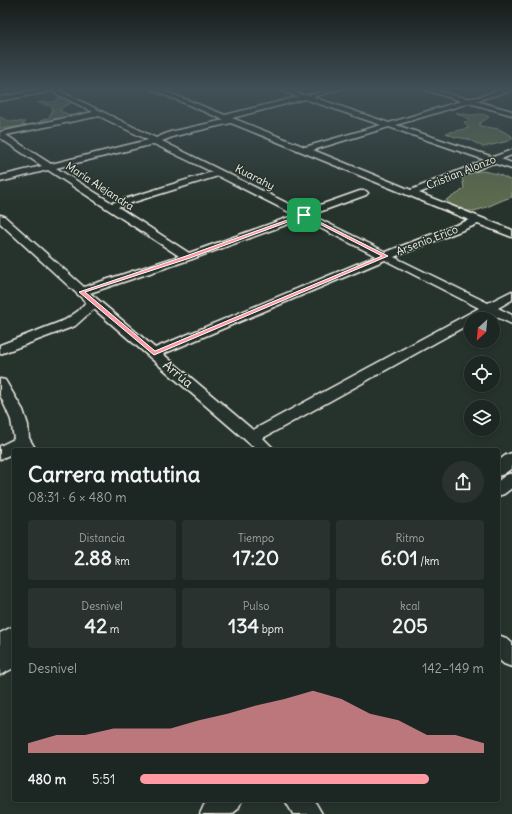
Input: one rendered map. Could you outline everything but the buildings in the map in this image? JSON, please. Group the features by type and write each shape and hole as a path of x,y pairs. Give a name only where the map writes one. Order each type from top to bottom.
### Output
{"street":[{"path":"0,135 41,126"},
{"name":"Kuarahy","path":"127,126 512,320"},
{"path":"0,179 155,140 204,126"},
{"path":"247,126 512,234"},
{"path":"305,150 382,126"},
{"path":"394,126 512,166"},
{"name":"María Alejandra","path":"0,135 188,257"},
{"name":"Cristian Alonzo","path":"411,192 512,152"},
{"path":"109,206 219,173"},
{"path":"82,292 188,257 363,192"},
{"name":"Arrúa","path":"0,218 93,302 265,448"},
{"name":"Arsenio Erico","path":"154,353 386,256 479,220"},
{"path":"252,437 512,296"},
{"path":"0,350 70,323 82,314 93,302"},
{"path":"0,383 11,400 20,421 24,446"},
{"path":"0,453 12,450"},
{"path":"500,468 512,459"},
{"path":"500,488 512,479"},
{"path":"0,644 12,637"},
{"path":"500,647 512,657"},
{"path":"0,665 12,657"},
{"path":"213,814 227,802"},
{"path":"300,802 309,814"}],"green space":[{"path":"0,126 22,126 22,126 0,129"},
{"path":"467,126 499,129 512,136 512,138 509,141 483,147 468,139 455,137 446,133 469,128"},
{"path":"483,171 498,174 512,181 512,197 485,208 472,211 465,211 456,208 446,200 459,193 464,188 462,176 470,172"}],"route":[{"path":"304,215 386,256 154,353 82,292 188,257 304,215"}]}
